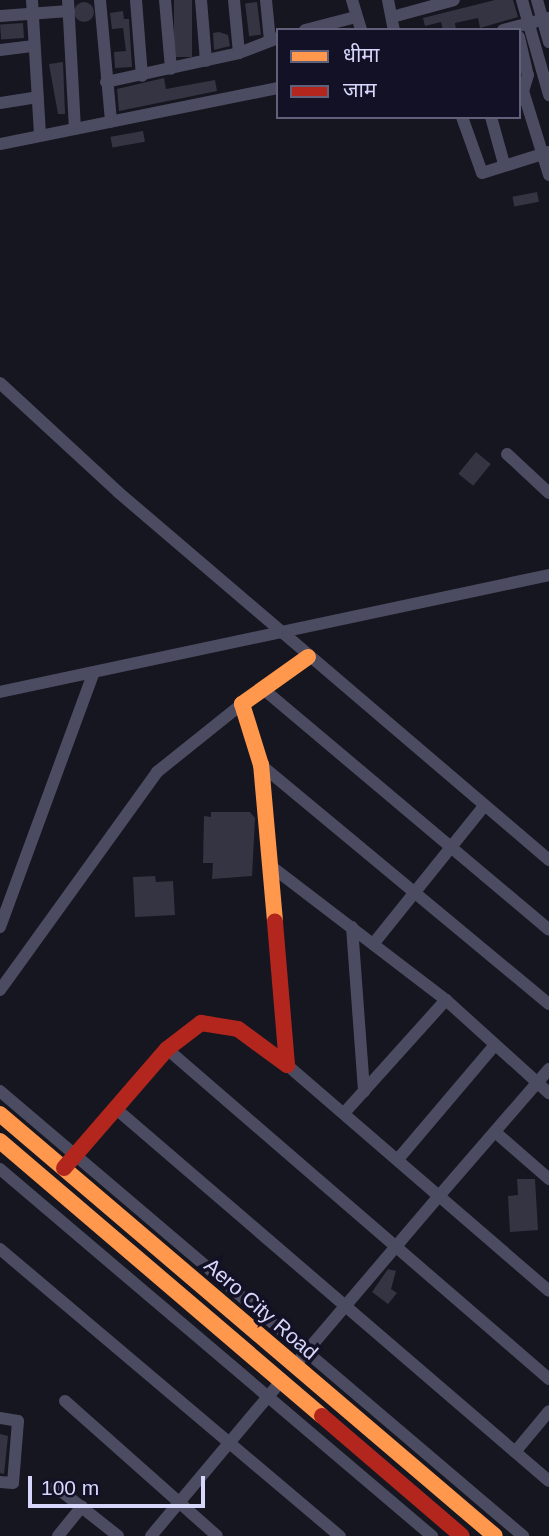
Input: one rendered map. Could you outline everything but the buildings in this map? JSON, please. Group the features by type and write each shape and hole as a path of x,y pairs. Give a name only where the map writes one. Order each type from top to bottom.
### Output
{"street":[{"path":"100,0 111,122"},
{"path":"136,0 142,76"},
{"path":"165,0 171,69"},
{"path":"201,0 206,61"},
{"path":"233,0 239,53"},
{"path":"106,82 239,53 274,39 266,0"},
{"path":"320,28 359,23 352,0"},
{"path":"388,0 393,23 454,0"},
{"path":"522,0 540,21 549,42"},
{"path":"537,0 549,95"},
{"path":"0,16 33,7 68,5 75,128"},
{"path":"33,7 40,135"},
{"path":"521,28 540,21"},
{"path":"0,50 34,46"},
{"path":"521,53 528,75 523,91 546,153 549,175"},
{"path":"0,144 276,88"},
{"path":"0,103 38,97"},
{"path":"463,119 482,173 546,153"},
{"path":"492,119 504,164"},
{"path":"0,383 280,633 549,860"},
{"path":"507,454 549,493"},
{"path":"0,692 549,575"},
{"path":"0,990 157,772 262,688 309,657"},
{"path":"0,927 93,674"},
{"path":"262,688 448,848 549,930"},
{"path":"242,704 261,765 272,867 287,1065"},
{"path":"261,765 417,889 549,1004"},
{"path":"374,943 484,806"},
{"path":"272,867 446,1000 549,1093"},
{"path":"352,927 364,1091"},
{"path":"345,1112 446,1000"},
{"path":"70,1162 184,1032 218,1022 238,1029 287,1065 548,1287"},
{"path":"399,1158 495,1045"},
{"path":"167,1049 549,1379"},
{"path":"295,1366 549,1069"},
{"path":"0,1091 70,1162 306,1352 523,1536"},
{"path":"115,1108 549,1481"},
{"name":"Aero City Road","path":"0,1114 70,1162 295,1366 495,1536"},
{"path":"495,1132 549,1179"},
{"name":"Aero City Road","path":"0,1141 462,1536"},
{"path":"0,1169 432,1536"},
{"path":"0,1248 340,1536"},
{"path":"151,1536 180,1505 281,1382"},
{"path":"65,1401 217,1536"},
{"path":"514,1452 549,1411"},
{"path":"0,1418 18,1420 13,1483 0,1482"},
{"path":"56,1487 118,1536"},
{"path":"58,1536 82,1506"}],"traffic: slow":[{"path":"275,921 261,765 242,704 308,657"},
{"path":"0,1114 495,1536"},
{"path":"0,1141 322,1416"}],"traffic: jam":[{"path":"64,1168 167,1049 201,1023 238,1029 287,1065 275,921"},
{"path":"322,1416 462,1536"}]}
